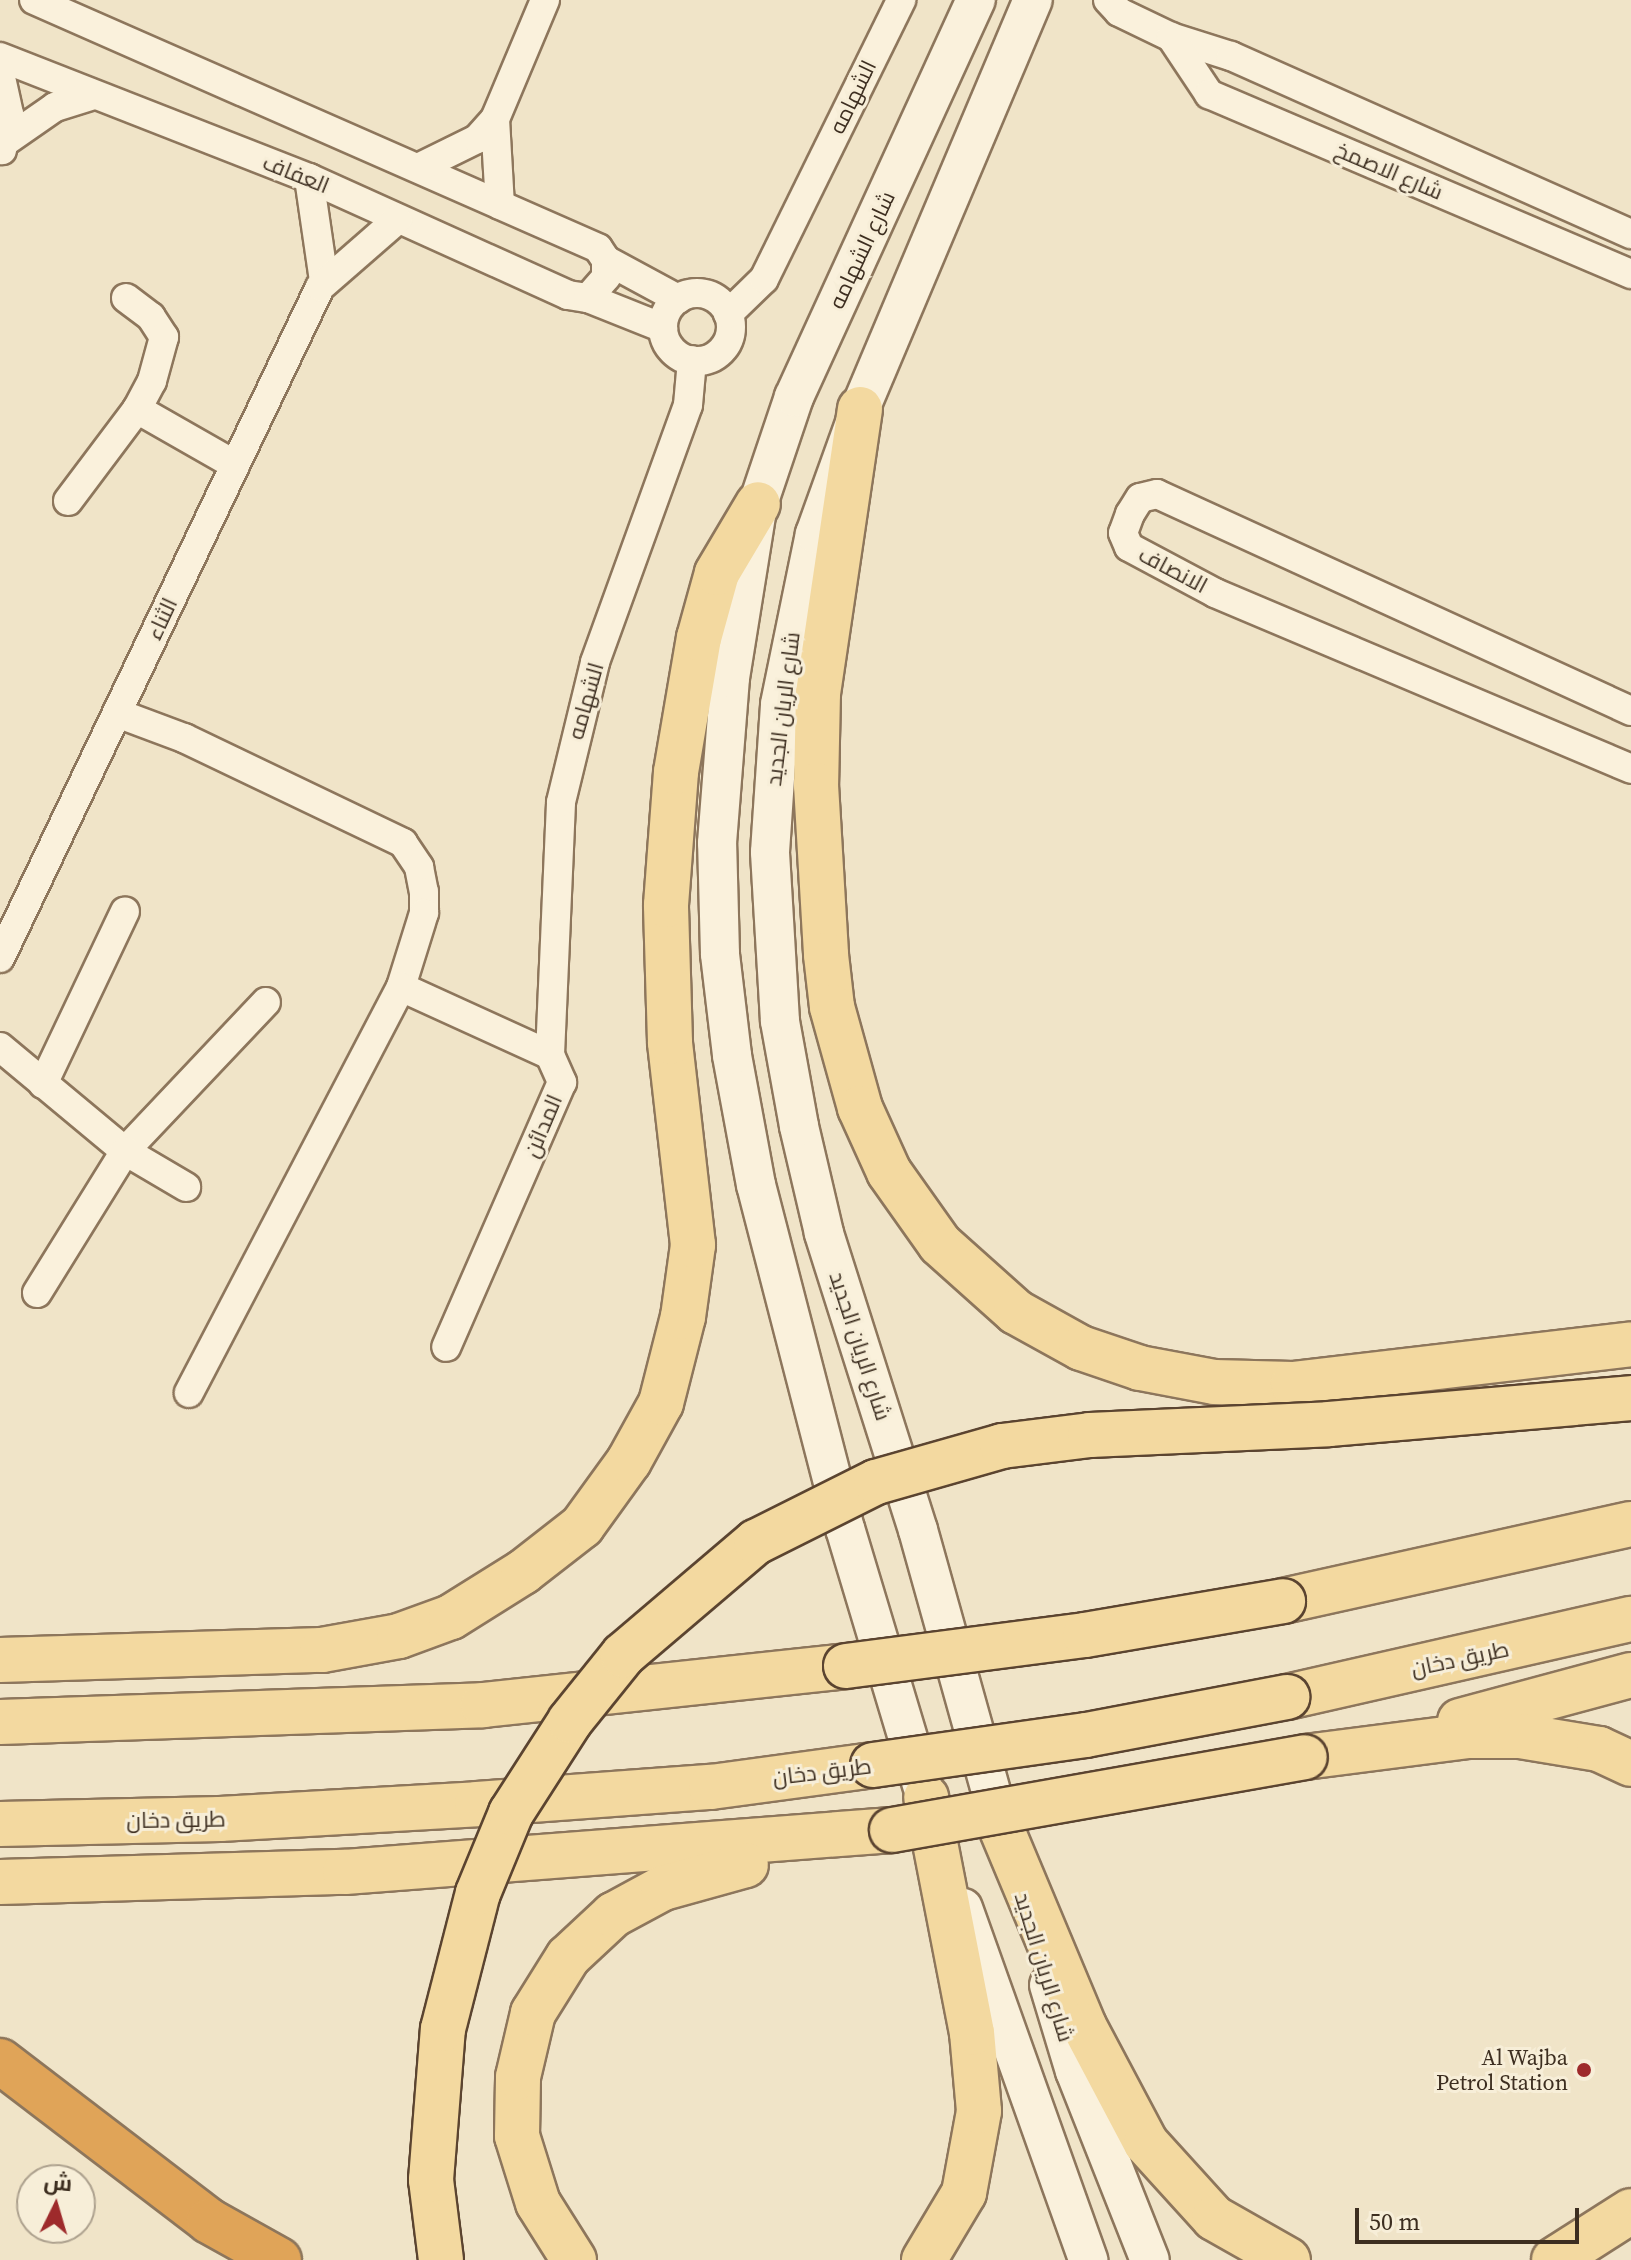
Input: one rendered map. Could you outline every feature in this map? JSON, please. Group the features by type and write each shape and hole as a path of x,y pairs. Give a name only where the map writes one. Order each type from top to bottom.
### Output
{"highway":[{"path":"0,2061 209,2221 279,2260"}],"main road":[{"name":"شارع الشهامه","path":"758,504 794,397 976,0"},
{"path":"1033,0 860,409 818,693 816,785 832,1007 860,1108 889,1172 940,1244 1016,1312 1081,1348 1140,1368 1214,1382 1293,1384 1631,1344"},
{"name":"شارع الريان الجديد","path":"860,409 815,534 780,704 770,852 780,1021 824,1233 918,1530 1002,1830 1075,2071 1150,2260"},
{"path":"0,1660 322,1650 399,1636 451,1617 523,1572 582,1526 629,1461 661,1403 683,1317 693,1245 670,1042 666,905 676,772 699,638 717,573 758,504"},
{"path":"758,504 720,772 720,954 732,1055 756,1185 814,1412 926,1797 1088,2260"},
{"path":"441,2260 431,2180 443,2029 478,1893 511,1813 570,1721 623,1655 756,1542 876,1482 1002,1446 1631,1398"},
{"path":"0,1722 483,1705 846,1666 1085,1635 1283,1601 1631,1524"},
{"name":"طريق دخان","path":"0,1824 220,1819 711,1787 1086,1735 1287,1697 1631,1619"},
{"path":"574,2260 538,2203 517,2136 523,2041 554,1977 587,1938 636,1899 704,1875 883,1831 1361,1747 1631,1675"},
{"path":"1361,1747 1520,1736 1599,1749 1631,1764"},
{"path":"924,2260 964,2193 979,2111 972,2033 926,1797"},
{"path":"1002,1830 1037,1904 1084,2026 1146,2143 1214,2218 1288,2260"},
{"path":"0,1882 345,1872 883,1831"},
{"path":"1554,2260 1631,2211"}],"street":[{"path":"34,0 420,167 598,248 606,260 678,299"},
{"path":"420,167 477,139 495,119 545,0"},
{"name":"الشهامه","path":"728,314 764,279 901,0"},
{"name":"شارع الاصمخ","path":"1108,0 1119,12 1171,37 1231,56 1631,234"},
{"name":"شارع الاصمخ","path":"1171,37 1209,94 1631,274"},
{"name":"العفاف","path":"0,57 309,178 568,295 588,298 663,328"},
{"path":"0,73 9,114 3,148"},
{"path":"3,148 55,107 94,95"},
{"path":"495,119 500,205"},
{"path":"309,178 324,281"},
{"name":"الثناء","path":"0,958 324,281 398,219"},
{"path":"588,298 606,277 606,260"},
{"path":"701,293 722,304 728,314 731,325 723,347 715,355 692,360 672,350 663,328 664,317 678,299 701,293"},
{"path":"68,501 137,409 152,381 164,337 151,317 126,298"},
{"name":"الشهامه","path":"550,1055 561,802 595,662 688,405 692,360"},
{"path":"137,409 235,465"},
{"name":"الانصاف","path":"1631,711 1157,494 1140,498 1130,514 1123,533 1129,547 1215,593 1631,769"},
{"path":"117,713 184,738 403,843 419,867 424,892 424,913 401,987 189,1393"},
{"path":"43,1084 125,911"},
{"path":"401,987 550,1055"},
{"path":"37,1293 125,1151 266,1002"},
{"path":"0,1047 125,1151 186,1187"},
{"name":"المدائن","path":"446,1347 562,1082 550,1055"}],"place":[{"name":"Al Wajba Petrol Station","path":"1584,2070"}]}
